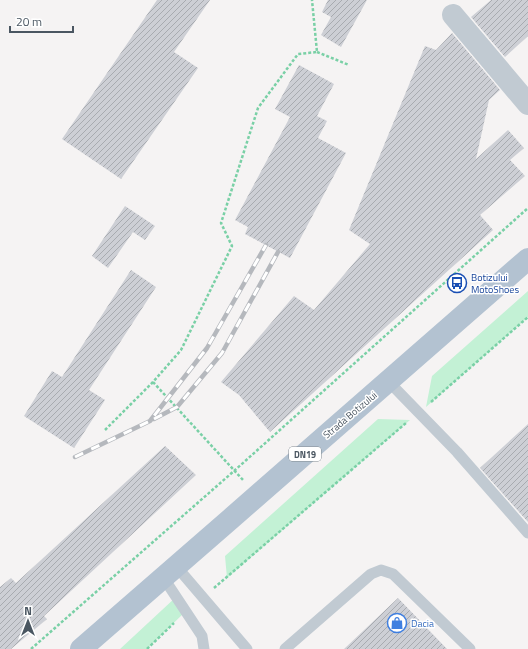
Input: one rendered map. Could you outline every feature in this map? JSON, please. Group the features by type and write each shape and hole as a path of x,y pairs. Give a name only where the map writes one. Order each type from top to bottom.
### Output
{"main road":[{"name":"Strada Botizului","path":"81,649 262,490 389,382 528,259"}],"street":[{"path":"454,15 528,104"}],"lane":[{"path":"389,382 456,452 528,533"},
{"path":"285,649 371,574 381,570 393,574 470,649"},
{"path":"170,572 203,598 247,649"},
{"path":"170,572 185,612 202,636 204,649"}],"path":[{"path":"312,0 317,52"},
{"path":"105,430 153,382 181,350 232,246 221,223 258,108 298,54 317,52 349,66"},
{"path":"31,649 528,208"},
{"path":"203,598 528,317"},
{"path":"153,382 234,470"},
{"path":"147,649 185,612"}],"green space":[{"path":"528,291 528,317 426,407 432,376"},
{"path":"378,419 410,420 227,578 225,556"},
{"path":"176,597 185,612 147,649 120,649"}],"building":[{"path":"157,0 210,0 174,52 198,68 121,179 62,139"},
{"path":"328,0 367,0 341,47 321,35 331,17 322,12"},
{"path":"491,0 528,0 528,36 505,57 471,17"},
{"path":"452,33 500,90 489,100 476,159 508,130 524,148 510,160 525,176 480,215 493,230 270,432 239,395 221,382 294,296 314,310 370,244 349,230 425,46 436,50"},
{"path":"299,65 334,84 317,116 327,121 318,138 346,153 290,258 245,234 248,227 235,220 290,117 275,109"},
{"path":"125,206 155,226 145,240 133,232 108,268 92,256"},
{"path":"131,270 156,287 89,390 105,400 74,448 24,416 52,371 62,377"},
{"path":"528,424 528,522 480,468"},
{"path":"165,446 196,475 44,616 47,619 11,649 0,649 0,587 11,578 16,583"},
{"name":"Dacia","path":"398,598 447,649 344,649"}],"railway":[{"path":"75,457 150,421 207,348 266,245"},
{"path":"154,419 177,407 222,353 278,252"}],"place":[{"name":"Botizului MotoShoes","path":"457,283"},
{"name":"Dacia","path":"397,623"}]}
